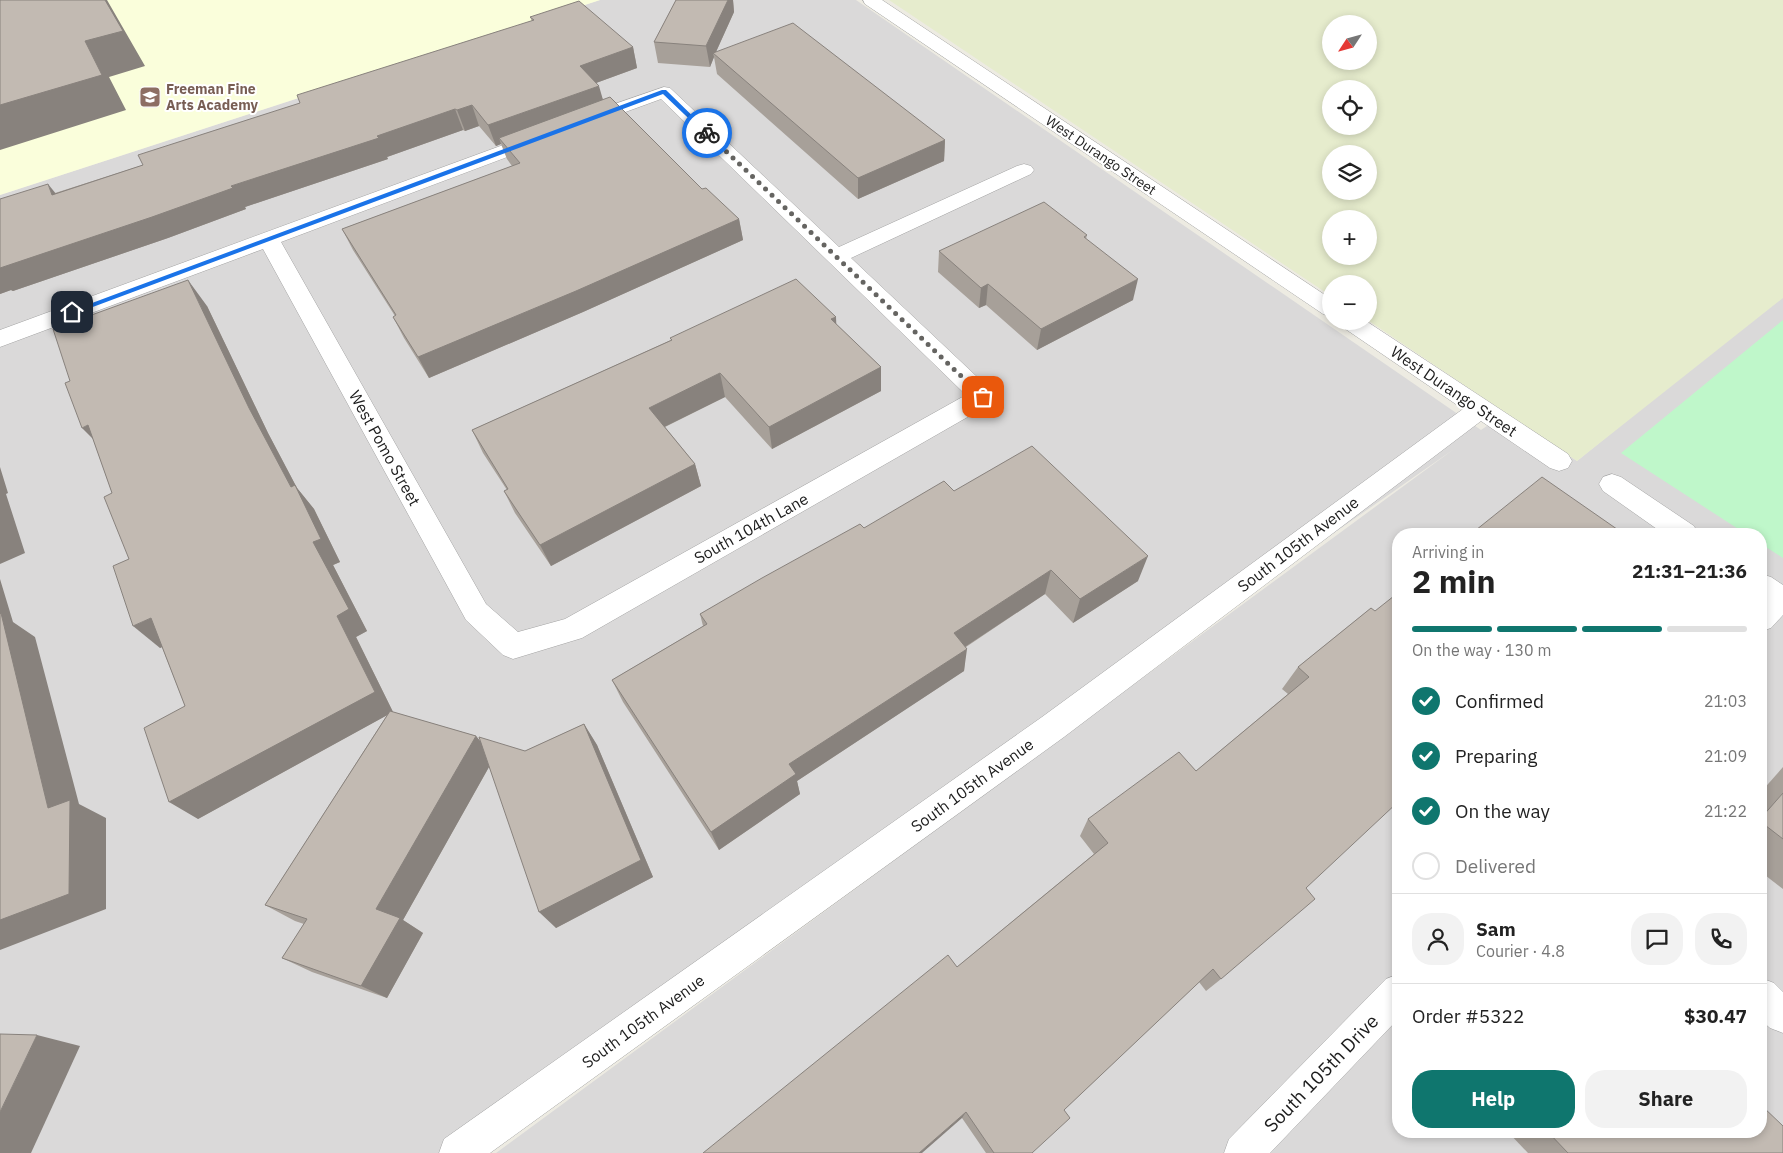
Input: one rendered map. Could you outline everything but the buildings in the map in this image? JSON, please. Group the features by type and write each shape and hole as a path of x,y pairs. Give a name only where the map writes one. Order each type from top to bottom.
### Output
{"street":[{"name":"West Durango Street","path":"871,0 1322,303"},
{"path":"0,339 664,92 837,256 1024,170"},
{"name":"West Pomo Street","path":"269,240 476,612 512,646"},
{"name":"South 104th Lane","path":"512,646 572,629 983,397 837,256"},
{"name":"West Durango Street","path":"1362,330 1559,461"},
{"name":"South 105th Avenue","path":"458,1153 1053,727 1480,409"},
{"path":"1612,484 1676,528"},
{"path":"1767,609 1775,595"},
{"name":"South 105th Drive","path":"1243,1153 1392,999"},
{"path":"1767,1001 1783,1014"}],"shaded area":[{"name":"Freeman Fine Arts Academy","path":"0,0 600,0 0,195"},
{"path":"600,0 856,0 1322,321 1322,330 1336,330 1481,430 1506,413 1577,461 1783,294 1783,1153 496,1153 1454,449 448,1153 0,1153 0,195"},
{"path":"889,0 1783,0 1783,298 1577,461 1377,326 1377,275 1322,275 1322,290"}],"green space":[{"path":"1783,320 1783,558 1767,548 1767,528 1737,528 1621,453"}],"way so far":[{"path":"707,133 983,397"}],"place":[{"name":"Freeman Fine Arts Academy","path":"150,97"}],"route":[{"path":"72,312 664,92 707,133"}]}
